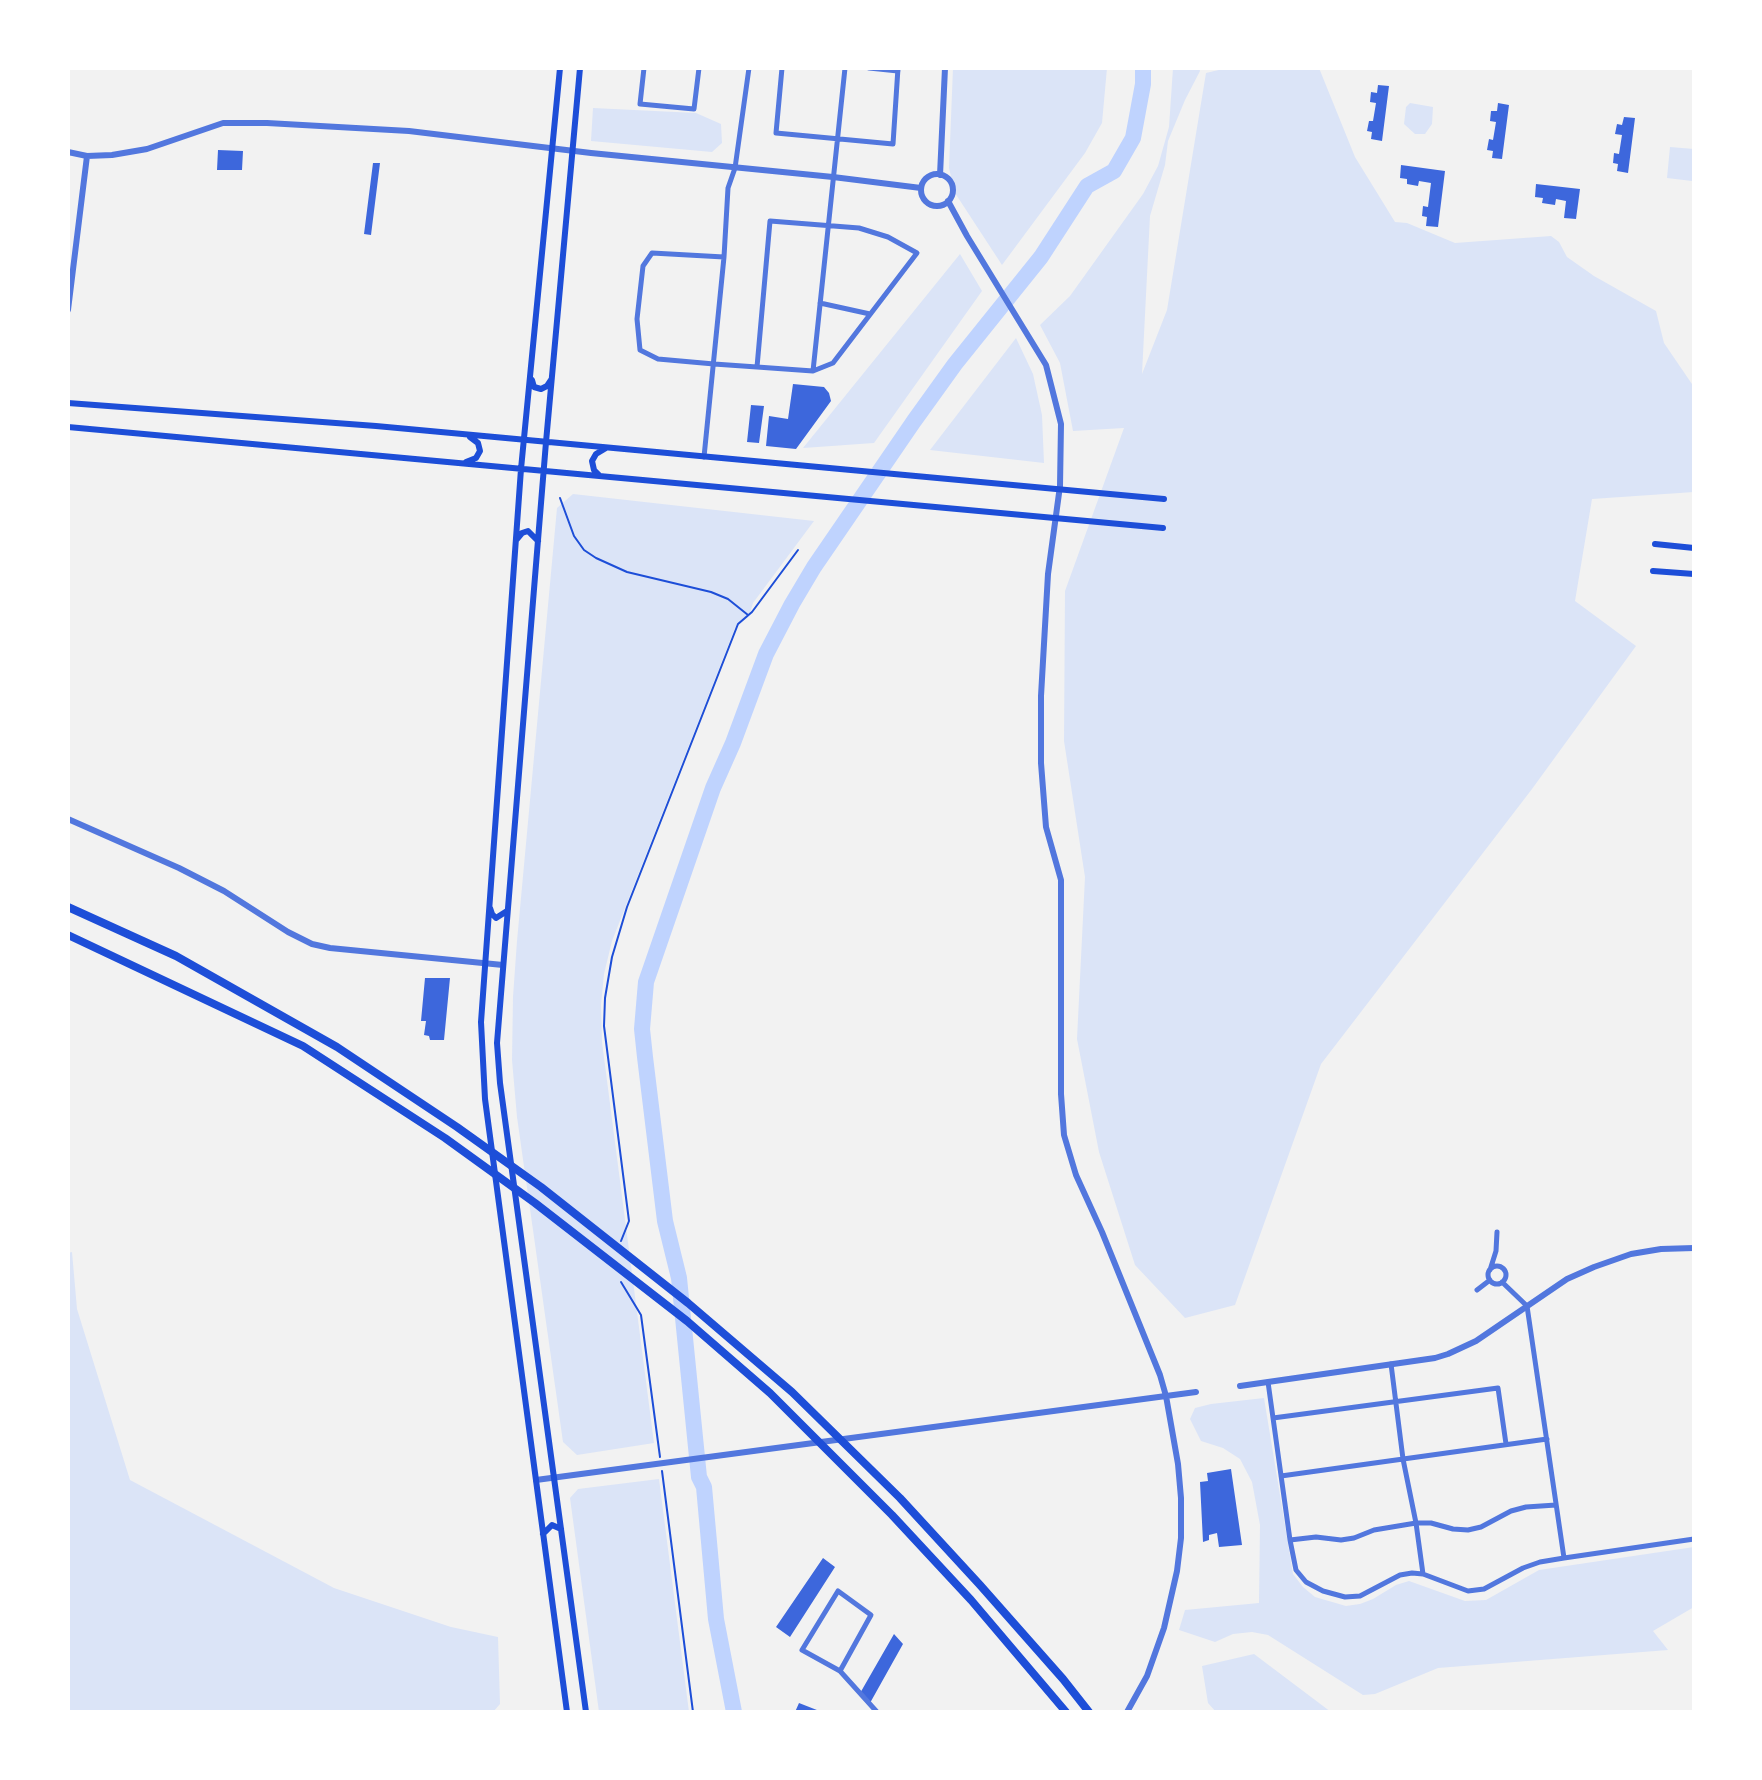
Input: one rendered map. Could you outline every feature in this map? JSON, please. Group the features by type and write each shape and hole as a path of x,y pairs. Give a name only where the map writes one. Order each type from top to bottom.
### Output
{"highway":[{"path":"68,907 176,956 337,1047 541,1187 688,1303 792,1392 900,1498 1089,1712"},
{"path":"68,935 303,1046 445,1138 535,1203 687,1321 806,1426 902,1525 971,1600 1066,1712"}],"main road":[{"path":"560,68 521,469 481,1022 485,1099 567,1712"},
{"path":"580,68 543,471 497,1043 586,1712"},
{"path":"531,377 534,387 541,389 551,379"},
{"path":"68,403 376,426 1164,499"},
{"path":"68,427 1163,528"},
{"path":"463,464 476,458 480,451 478,443 469,435"},
{"path":"600,476 594,470 592,461 596,454 606,448"},
{"path":"516,540 528,531 538,541"},
{"path":"1655,544 1694,548"},
{"path":"1653,571 1694,574"},
{"path":"489,905 496,918 508,910"},
{"path":"481,1022 491,1014 498,1026"},
{"path":"530,1433 540,1437 547,1429"},
{"path":"543,1534 552,1525 561,1529"}],"street":[{"path":"644,68 640,104 694,109 699,68"},
{"path":"704,457 728,188 735,168 749,68"},
{"path":"782,68 776,133 893,144 898,70 869,68"},
{"path":"813,371 845,68"},
{"path":"940,175 945,68"},
{"path":"68,152 87,156 112,155 147,149 223,123 267,123 409,131 921,188"},
{"path":"68,310 87,156"},
{"path":"940,175 951,183 952,193 948,201 939,205 930,204 923,198 921,188 930,176 940,175"},
{"path":"948,201 1046,365 1061,424 1060,486 1048,574 1041,696 1041,763 1046,827 1061,880 1061,1094 1064,1135 1076,1175 1143,1332 1166,1396 1181,1498 1177,1571 1164,1628 1147,1676 1127,1712"},
{"path":"724,257 652,253 643,266 637,319 640,350 658,359 714,364 813,371 833,363 917,253 888,237 859,228 770,221 757,367"},
{"path":"820,303 870,314"},
{"path":"68,819 224,891 312,944 503,965"},
{"path":"1497,1232 1496,1251 1488,1275 1497,1284 1502,1282"},
{"path":"1240,1386 1435,1358 1485,1335 1567,1279 1616,1258 1645,1251 1694,1248"},
{"path":"1496,1251 1505,1274 1502,1282"},
{"path":"1490,1270 1501,1267"},
{"path":"1477,1290 1490,1280"},
{"path":"1502,1282 1527,1306 1564,1558"},
{"path":"1391,1364 1403,1459 1423,1574"},
{"path":"1268,1382 1296,1570 1306,1582 1323,1591 1345,1597 1360,1596 1400,1575 1412,1573 1423,1574 1468,1591 1484,1589 1540,1562 1694,1539"},
{"path":"1273,1418 1498,1388 1506,1444"},
{"path":"536,1480 1196,1392"},
{"path":"1281,1476 1547,1439"},
{"path":"1290,1540 1316,1537 1341,1540 1374,1530 1416,1523 1468,1530 1481,1527 1511,1511 1556,1505"},
{"path":"840,1671 871,1615 838,1591 802,1650 840,1671 877,1712"}],"path":[{"path":"560,498 574,536 584,550 596,558 627,572 711,592 728,599 749,616"},
{"path":"617,1249 629,1221 604,1026 612,957 627,907 738,624 749,616 798,550"},
{"path":"621,1281 641,1315 693,1712"}],"shaded area":[{"path":"953,68 1107,68 1102,123 1085,153 1002,265 955,193 949,168"},
{"path":"1173,68 1199,68 1200,71 1168,141 1165,165 1150,216 1142,374 1167,310 1206,73 1227,68 1319,68 1355,157 1395,222 1407,223 1455,243 1551,236 1559,242 1567,257 1656,311 1664,343 1694,387 1694,492 1592,499 1575,601 1636,646 1532,789 1321,1064 1235,1305 1185,1318 1135,1265 1099,1152 1077,1039 1085,877 1064,741 1065,591 1124,428 1073,431 1060,363 1040,325 1070,296 1143,194 1158,166 1169,127"},
{"path":"1410,103 1433,107 1432,124 1425,134 1415,134 1404,124 1406,107"},
{"path":"593,108 696,113 721,124 722,143 712,152 591,141"},
{"path":"1670,147 1694,149 1692,181 1667,178"},
{"path":"960,254 982,291 874,443 803,448"},
{"path":"1016,338 1033,374 1042,415 1044,463 930,450"},
{"path":"573,494 814,521 753,603 749,616 735,628 612,941 604,974 602,1042 654,1443 577,1455 563,1442 517,1117 512,1060 517,941 557,508"},
{"path":"72,1252 77,1309 130,1480 334,1588 451,1627 498,1637 500,1704 493,1712 68,1712 68,1253"},
{"path":"1264,1398 1293,1574 1315,1597 1346,1606 1360,1604 1409,1581 1465,1601 1486,1600 1539,1570 1694,1547 1694,1607 1653,1631 1668,1650 1438,1668 1375,1694 1363,1695 1268,1635 1252,1632 1233,1634 1215,1642 1179,1630 1185,1610 1259,1603 1260,1525 1252,1482 1240,1459 1223,1448 1201,1441 1190,1419 1195,1408"},
{"path":"659,1479 689,1712 599,1712 570,1498 578,1489"},
{"path":"1254,1654 1331,1712 1216,1712 1208,1703 1202,1666"}],"building":[{"path":"1378,85 1389,86 1382,141 1371,139 1372,132 1367,131 1369,121 1373,121 1376,103 1370,102 1371,92 1377,93"},
{"path":"1498,103 1509,105 1502,159 1492,158 1493,151 1487,150 1489,139 1493,140 1496,122 1490,121 1491,111 1497,111"},
{"path":"1624,117 1635,118 1628,173 1617,171 1618,164 1613,163 1614,153 1619,154 1622,135 1615,134 1617,124 1622,125"},
{"path":"218,150 243,151 242,170 217,170"},
{"path":"373,163 380,163 371,235 364,234"},
{"path":"1401,165 1445,171 1438,227 1426,226 1427,217 1422,216 1423,206 1428,207 1431,183 1419,181 1418,186 1407,184 1407,179 1400,178"},
{"path":"1536,184 1580,189 1576,219 1564,218 1566,201 1556,199 1555,205 1542,203 1543,198 1535,197"},
{"path":"793,384 824,387 831,401 796,449 766,446 769,416 788,419"},
{"path":"751,405 764,406 759,443 747,442"},
{"path":"425,978 450,978 444,1040 430,1040 429,1036 424,1035 426,1021 421,1021"},
{"path":"1231,1469 1242,1545 1219,1547 1217,1533 1209,1535 1209,1540 1203,1542 1200,1482 1208,1481 1207,1473"},
{"path":"823,1558 835,1567 790,1637 776,1627"},
{"path":"894,1634 903,1644 870,1703 859,1695"},
{"path":"799,1703 822,1712 795,1712"}],"waterway":[{"path":"734,1712 716,1619 679,1278 665,1221 645,1057 642,1029 646,982 713,788 766,654 792,604 914,421 955,364 1041,257 1087,186 1114,171 1133,138 1143,68"}]}
